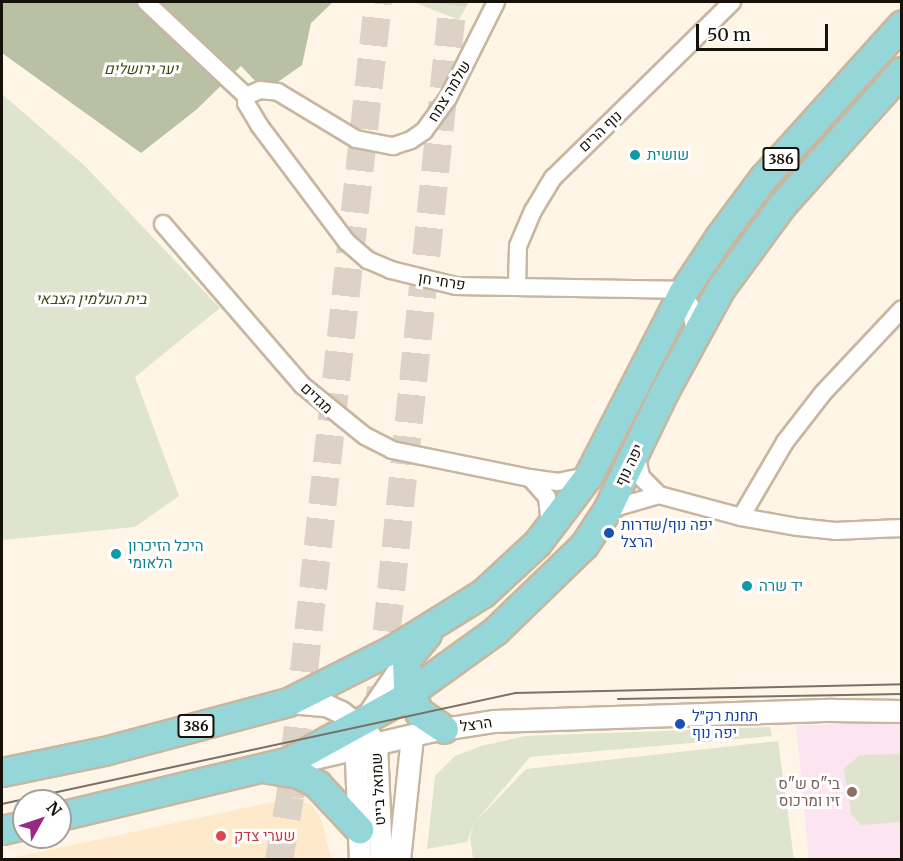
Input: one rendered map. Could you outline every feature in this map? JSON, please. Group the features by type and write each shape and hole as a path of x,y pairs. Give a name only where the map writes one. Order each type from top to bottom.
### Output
{"main road":[{"name":"יפה נוף","path":"288,702 347,675 483,592 516,564 550,527 588,476 682,293 763,178 897,30"},
{"name":"יפה נוף","path":"268,769 363,739 413,714 445,670 495,632 553,579 584,545 608,510 695,332 738,263 782,205 900,75"},
{"path":"440,620 406,659 413,714 444,729"},
{"name":"386","path":"2,772 104,751 288,702"},
{"path":"268,769 309,778 341,806 359,829"},
{"name":"386","path":"72,813 268,769"}],"street":[{"path":"146,2 246,96"},
{"name":"שלמה צמח","path":"246,96 260,90 278,92 356,139 393,146 411,140 424,131 448,98 496,2"},
{"name":"נוף הרים","path":"517,287 518,246 533,211 553,178 732,2"},
{"path":"897,30 886,55 900,75"},
{"name":"פרחי חן","path":"246,96 246,103 259,125 347,242 368,260 391,270 456,286 621,291 668,288 682,293"},
{"name":"מגדים","path":"163,224 302,385 340,420 392,450 557,482 588,476"},
{"path":"682,293 694,315 695,332"},
{"path":"741,517 785,441 823,393 902,309"},
{"path":"636,452 641,477 659,495 741,517 835,531 902,528"},
{"path":"530,478 547,497 550,527"},
{"path":"608,510 659,495"},
{"path":"363,739 406,659"},
{"path":"288,702 326,705 363,739"},
{"name":"הרצל","path":"444,729 526,719 832,710 902,711"},
{"path":"363,739 413,714"},
{"path":"399,860 413,714"},
{"name":"שמואל בייט","path":"360,860 363,739"},
{"name":"שמואל בייט","path":"363,739 381,860"}],"shaded area":[{"name":"בי\"ס ש\"ס זיו ומרכוס","path":"835,719 901,721 901,859 809,859 796,725 824,725"},
{"name":"שערי צדק","path":"286,799 311,804 322,821 331,859 7,859 54,849 72,849 72,845"}],"green space":[{"name":"יער ירושלים","path":"2,2 333,2 311,23 302,65 265,91 241,66 196,110 141,153 2,53"},
{"path":"413,2 469,2 459,20"},
{"name":"בית העלמין הצבאי","path":"2,94 85,166 220,308 135,377 179,496 135,527 2,540"},
{"path":"770,727 772,736 530,757 475,822 526,769 778,741 794,859 473,859 470,837 474,823 467,842 427,849 435,776 455,756 481,746 525,736"},
{"path":"901,754 901,822 861,825 851,814 844,768 860,755"}],"tunnel":[{"path":"279,860 290,797 378,2"},
{"path":"378,715 453,2"}],"tram line":[{"path":"2,804 516,693 902,684"},
{"path":"618,699 902,694"}],"place":[{"name":"שושית","path":"635,155"},
{"name":"יפה נוף/שדרות הרצל","path":"609,533"},
{"name":"היכל הזיכרון הלאומי","path":"116,554"},
{"name":"יד שרה","path":"747,586"},
{"name":"תחנת רק״ל יפה נוף","path":"680,724"},
{"name":"בי\"ס ש\"ס זיו ומרכוס","path":"852,792"},
{"name":"שערי צדק","path":"221,836"}]}
